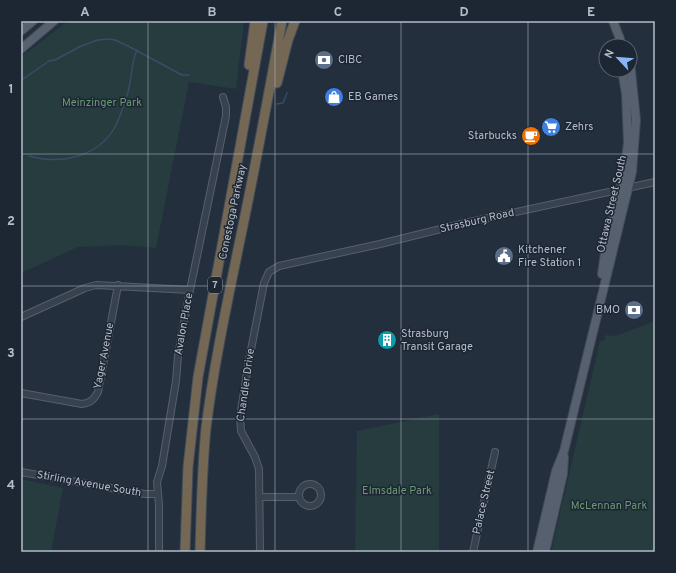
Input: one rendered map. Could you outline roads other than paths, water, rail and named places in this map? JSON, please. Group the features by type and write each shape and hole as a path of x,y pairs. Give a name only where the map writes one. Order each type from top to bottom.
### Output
{"highway":[{"path":"247,105 246,89 255,21"},
{"name":"Conestoga Parkway","path":"185,552 188,467 198,377 263,21"},
{"name":"Conestoga Parkway","path":"200,552 201,496 206,436 214,374 226,306 263,128 282,21"},
{"path":"263,128 270,109 288,40 295,21"}],"main road":[{"path":"21,31 33,21"},
{"path":"21,49 54,21"},
{"path":"613,21 620,38"},
{"name":"Ottawa Street South","path":"537,552 556,471 564,452 599,302 616,238 628,143 626,94 623,78"},
{"name":"Ottawa Street South","path":"623,189 635,151 636,120 632,78"},
{"name":"Ottawa Street South","path":"545,552 563,474 564,452"}],"street":[{"name":"Avalon Place","path":"159,552 159,505 157,482 162,466 176,381 178,356 190,290 226,116 226,107 222,98"},
{"name":"Strasburg Road","path":"299,262 465,223 655,182"},
{"name":"Chandler Drive","path":"260,552 260,497 258,465 243,435 240,424 249,360 264,283 270,272 279,266 299,262"},
{"path":"21,317 85,288 96,285 190,290"},
{"name":"Yager Avenue","path":"21,394 82,404 89,403 94,398 98,392 118,285"},
{"name":"Palace Street","path":"473,552 495,452"},
{"name":"Stirling Avenue South","path":"21,472 146,494 157,494"},
{"path":"260,497 299,497"}],"waterway":[{"path":"23,79 49,61 55,60 81,46 98,40 107,39 115,40 128,46 182,75 189,75"},
{"path":"29,156 41,159 66,159 89,152 108,137 115,127 122,110 128,92 137,50"},
{"path":"277,104 283,103 287,93"}],"place":[{"name":"CIBC","path":"324,60"},
{"name":"EB Games","path":"334,97"},
{"name":"Zehrs","path":"551,127"},
{"name":"Starbucks","path":"531,136"},
{"name":"Kitchener Fire Station 1","path":"504,256"},
{"name":"BMO","path":"634,310"},
{"name":"Strasburg Transit Garage","path":"387,340"}],"park label":[{"name":"Meinzinger Park","path":"102,103"},
{"name":"Elmsdale Park","path":"397,491"},
{"name":"McLennan Park","path":"609,506"}]}
